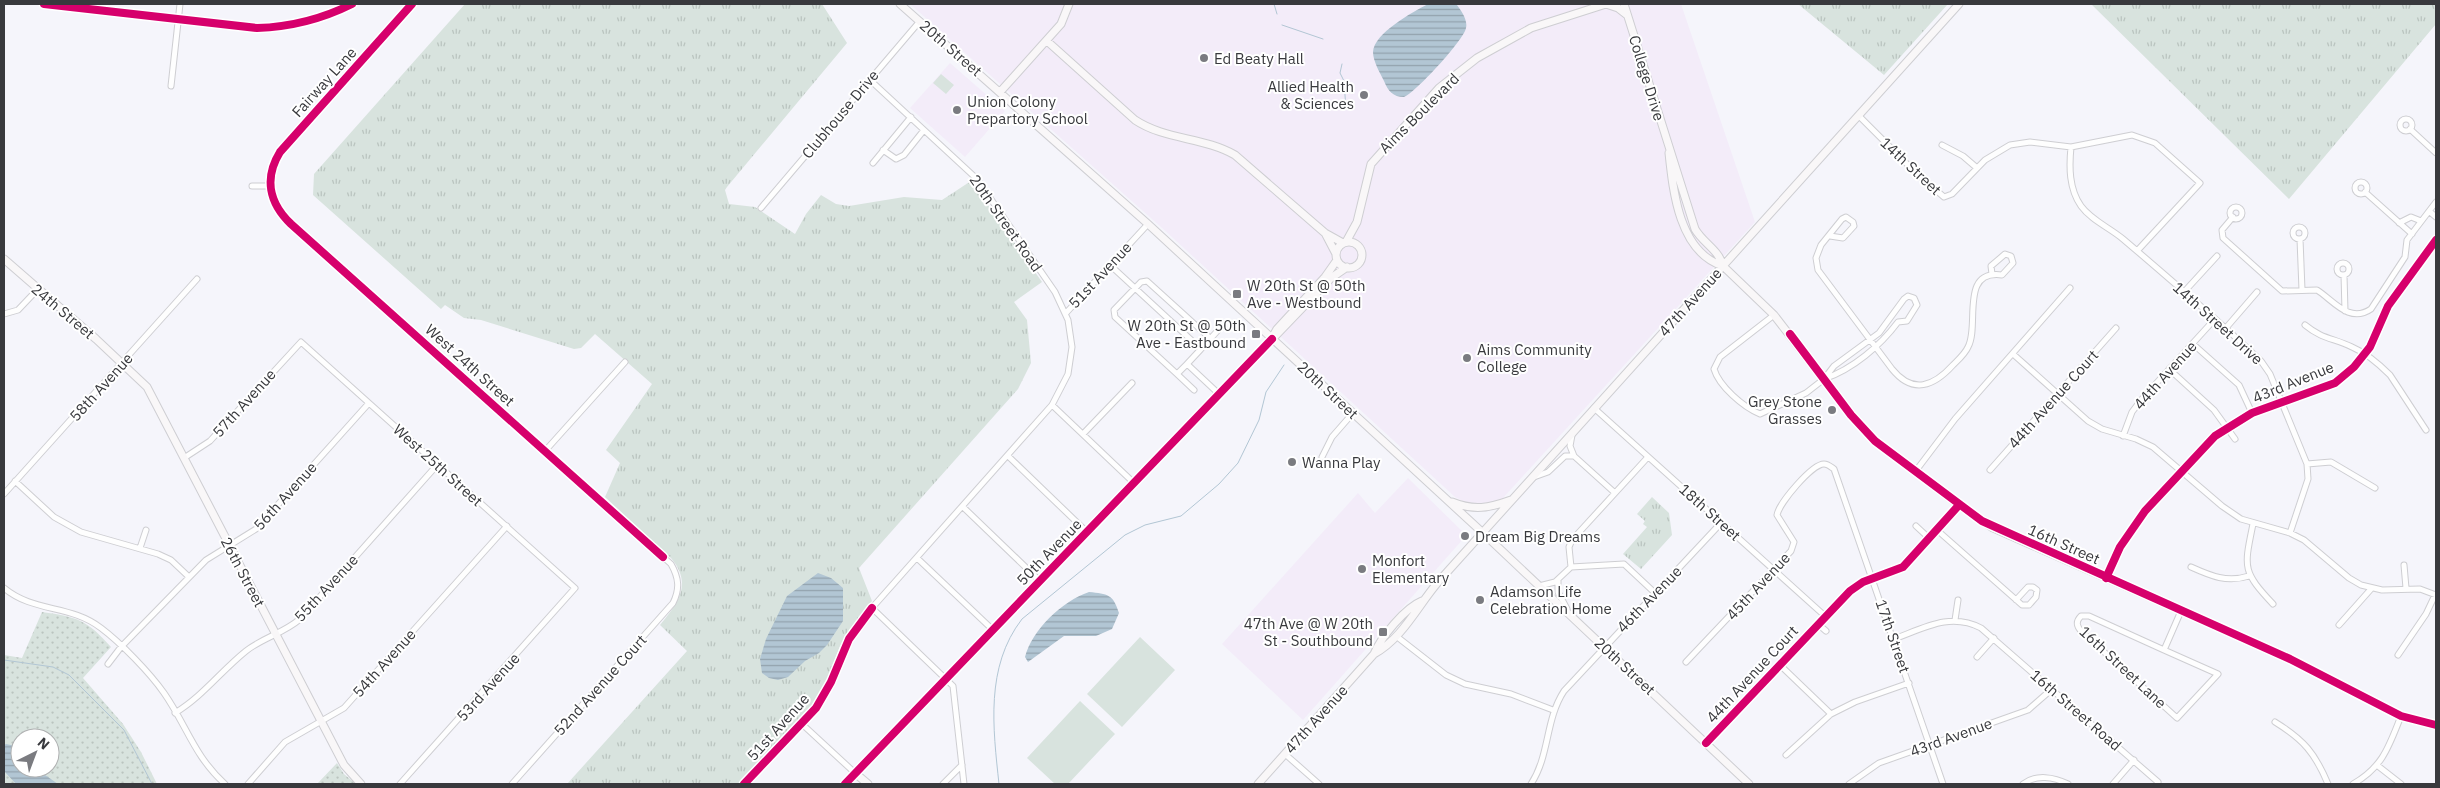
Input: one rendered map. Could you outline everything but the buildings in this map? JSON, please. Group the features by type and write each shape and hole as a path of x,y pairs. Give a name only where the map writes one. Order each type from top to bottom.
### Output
{"street":[{"path":"44,4 258,28 299,24 352,4"},
{"path":"171,86 180,4"},
{"name":"Fairway Lane","path":"269,186 275,160 280,152 412,4"},
{"name":"20th Street","path":"900,4 1148,224 1483,533 1750,784"},
{"path":"1000,92 1047,41 1063,20 1069,4"},
{"path":"1606,4 1618,8 1627,15"},
{"name":"Aims Boulevard","path":"1345,243 1356,222 1371,164 1439,88 1477,58 1523,32 1606,4"},
{"name":"College Drive","path":"1624,4 1652,88 1669,153 1672,183 1686,232 1696,246 1714,263 1723,266"},
{"name":"47th Avenue","path":"1258,784 1374,654 1385,648 1396,636 1419,610 1422,601 1594,408 1960,4"},
{"name":"Clubhouse Drive","path":"761,208 920,20"},
{"path":"1047,41 1135,120 1151,130 1215,145 1226,150 1325,233 1345,243 1357,245 1361,251 1361,259 1355,266 1347,267 1337,257 1325,233"},
{"name":"20th Street Road","path":"870,80 977,179 1055,292 1066,313"},
{"name":"14th Street","path":"1859,116 1915,172 1944,197 1952,194 1992,153 2021,142 2041,142 2071,147 2119,136 2144,138 2155,143 2200,183 2137,251"},
{"path":"873,163 910,117"},
{"path":"2410,129 2436,153"},
{"path":"883,150 896,159 904,155 924,130"},
{"path":"1942,145 1963,156 1977,168"},
{"name":"14th Street Drive","path":"2071,147 2070,175 2072,189 2081,207 2137,251 2184,292 2261,361 2270,374 2307,464 2308,479 2290,533"},
{"path":"252,186 269,186"},
{"name":"West 24th Street","path":"269,186 276,207 290,224 671,564 678,580"},
{"path":"2365,192 2412,234"},
{"path":"2232,218 2222,230 2223,238 2282,291 2317,290 2345,311 2369,311 2405,258 2407,240 2436,203"},
{"path":"2430,212 2436,217"},
{"path":"2399,222 2411,217 2421,221"},
{"path":"1830,236 1843,238 1854,226 1853,222 1846,218 1842,219 1832,230 1830,236 1818,252 1818,270 1874,347 1904,381 1925,385 1941,378 1968,347 1971,338 1974,295 1979,283 1992,274 2002,275 2013,263 2011,256 2005,254 2000,256 1991,266 1992,274"},
{"name":"Aims Boulevard","path":"1356,222 1357,245"},
{"name":"51st Avenue","path":"744,784 802,724 824,697 849,639 872,608 1052,404 1063,386 1071,360 1071,332 1066,313 1148,224"},
{"path":"2300,239 2302,290"},
{"name":"43rd Avenue","path":"2106,578 2120,547 2134,526 2204,446 2226,427 2252,413 2335,382 2354,367 2365,354 2393,298 2436,240"},
{"path":"1337,257 1345,243"},
{"path":"2184,292 2217,256"},
{"name":"50th Avenue","path":"1272,338 1277,329 1330,272 1337,257"},
{"name":"24th Street","path":"4,259 122,362"},
{"path":"1110,265 1201,349"},
{"name":"16th Street","path":"1723,266 1774,315 1864,430 1959,506 1993,528 2290,658 2400,716 2436,725"},
{"name":"50th Avenue","path":"845,784 1272,338 1331,278 1347,267"},
{"path":"2344,275 2345,311"},
{"name":"58th Avenue","path":"4,494 197,279"},
{"path":"1194,390 1113,314 1114,310 1140,282 1147,281 1211,339"},
{"path":"1915,472 1955,419 2070,288"},
{"path":"4,314 18,310 38,290"},
{"path":"2382,290 2393,298"},
{"path":"2225,329 2256,292"},
{"path":"1774,315 1720,357 1714,369 1717,379 1751,410 1760,414 1806,393 1824,379 1834,366 1870,341 1904,299 1908,296 1914,298 1917,305 1907,320 1898,322 1884,340 1840,374 1824,379"},
{"path":"2377,300 2388,306"},
{"path":"1891,316 1898,322"},
{"name":"44th Avenue","path":"2123,436 2132,412 2214,320"},
{"path":"2306,325 2318,336 2352,347 2365,354 2390,375 2426,430"},
{"path":"1177,374 1221,327"},
{"name":"44th Avenue Court","path":"1990,470 2116,328"},
{"name":"West 25th Street","path":"300,342 575,588"},
{"name":"57th Avenue","path":"184,458 210,441 300,342"},
{"path":"2193,344 2239,385 2252,413"},
{"path":"2013,354 2097,427 2142,441 2153,447 2232,514 2253,524 2290,533 2304,540 2349,578 2372,589 2420,589 2436,595 2426,614 2398,655"},
{"name":"26th Street","path":"122,362 146,387 344,765 361,784"},
{"path":"545,451 625,362"},
{"path":"1187,364 1219,394"},
{"path":"2169,369 2214,410 2235,439"},
{"path":"1083,434 1132,383"},
{"name":"56th Avenue","path":"108,664 121,647 206,560 256,529 369,402"},
{"path":"1052,404 1134,483"},
{"name":"18th Street","path":"1594,408 1825,616"},
{"path":"1322,457 1332,437 1353,414"},
{"path":"1573,432 1570,446 1574,456 1615,493"},
{"path":"1008,456 1087,532"},
{"path":"1534,477 1548,472 1565,456 1574,456"},
{"path":"1571,566 1569,547 1572,540 1648,457"},
{"path":"2307,464 2331,462 2375,488"},
{"name":"55th Avenue","path":"176,714 205,692 247,650 276,635 300,619 438,464"},
{"name":"45th Avenue","path":"1686,662 1791,551 1794,542 1777,515 1779,506 1814,468 1825,464"},
{"name":"17th Street","path":"1825,464 1834,469 1944,784"},
{"path":"15,481 54,517 81,532 158,554 171,560 189,577"},
{"path":"1446,499 1462,506 1480,509 1493,507 1514,499"},
{"name":"44th Avenue Court","path":"1706,743 1850,591 1873,578 1903,567 1959,506"},
{"path":"962,507 1040,581"},
{"name":"46th Avenue","path":"1531,784 1542,763 1553,710 1564,691 1721,523"},
{"path":"2253,524 2247,558 2249,576 2272,604"},
{"name":"54th Avenue","path":"248,784 285,742 344,708 507,526"},
{"path":"1916,526 1930,539"},
{"path":"2134,526 2141,532"},
{"path":"140,548 146,530"},
{"path":"1938,530 2016,600 2027,606 2037,595 2035,588 2028,587 2016,600"},
{"path":"917,558 993,630"},
{"path":"1539,586 1551,584 1558,580 1571,566 1624,564 1655,593"},
{"path":"2404,565 2406,588"},
{"path":"2191,567 2223,579 2239,579 2249,576"},
{"name":"52nd Avenue Court","path":"512,784 673,603 678,590 678,580"},
{"path":"1558,580 1558,592 1575,620"},
{"path":"4,588 16,598 34,606 67,611 84,617 101,628 151,676 176,714 200,757 225,784"},
{"name":"53rd Avenue","path":"400,784 575,588"},
{"path":"2340,625 2372,589"},
{"path":"2023,592 2032,601"},
{"path":"1894,639 1945,621 1955,620 1958,600"},
{"name":"47th Avenue","path":"1374,654 1378,643 1412,605 1422,601"},
{"path":"872,608 952,686 964,784"},
{"path":"2164,650 2181,611"},
{"name":"16th Street Lane","path":"2081,616 2089,616 2164,650 2218,674 2177,718 2082,632 2078,628 2077,621 2081,616"},
{"name":"16th Street Road","path":"1955,620 1971,623 1994,638 2158,782"},
{"name":"44th Avenue Court","path":"1818,624 1826,631"},
{"path":"1396,636 1446,676 1464,684 1511,694 1553,710"},
{"path":"1977,658 1994,638"},
{"path":"1780,664 1831,714"},
{"path":"1786,754 1831,714 1880,692 1909,683"},
{"name":"43rd Avenue","path":"1849,784 1879,763 2028,710 2052,689"},
{"path":"2353,784 2378,766 2387,751 2400,716"},
{"path":"2275,722 2300,739 2315,756 2328,784"},
{"path":"802,724 868,784"},
{"path":"1285,754 1318,784"},
{"path":"2113,784 2134,760"},
{"path":"943,784 962,765"},
{"path":"2378,766 2401,784"},
{"path":"2023,784 2028,780 2045,778 2068,784"}],"shaded area":[{"name":"Aims Community College","path":"910,4 1681,4 1755,222 1503,498 1491,505 1472,506 1455,497 1161,227"},
{"name":"Union Colony Prepartory School","path":"950,63 1005,111 965,157 910,108"},
{"name":"Monfort Elementary","path":"1408,478 1463,532 1464,538 1303,720 1222,644 1358,493 1375,513"}],"green space":[{"path":"465,4 822,4 847,43 727,187 725,190 729,204 755,207 795,234 806,214 821,195 836,204 849,206 904,197 942,200 971,181 1042,282 1014,302 1027,320 1031,363 1018,389 859,568 872,601 840,646 826,683 814,703 738,784 567,784 687,651 660,625 677,601 680,593 682,585 678,567 671,558 605,497 620,463 606,450 652,384 595,334 581,348 574,349 481,320 464,318 445,305 441,309 313,195 314,174"},
{"path":"1798,4 1948,4 1884,75"},
{"path":"2091,4 2436,4 2436,24 2289,199"},
{"path":"941,74 954,85 946,94 933,83"},
{"path":"1652,497 1669,513 1672,535 1641,569 1623,554 1647,527 1643,524 1645,521 1637,514"},
{"path":"42,612 73,618 88,625 111,647 83,678 123,724 141,752 157,784 4,784 4,655 22,658"},
{"path":"1140,637 1175,670 1122,727 1087,694"},
{"path":"1080,701 1115,734 1068,784 1055,784 1027,758"},
{"path":"337,763 344,774 356,784 317,784"}],"water":[{"path":"1428,4 1456,4 1465,18 1466,28 1457,43 1428,77 1404,97 1397,96 1387,88 1377,67 1373,56 1375,45 1395,24"},
{"path":"818,573 831,578 843,588 843,621 827,645 819,653 805,661 788,677 778,680 769,678 762,673 760,659 766,639 787,596"},
{"path":"1089,592 1109,596 1114,602 1119,613 1112,629 1096,636 1064,636 1028,662 1025,657 1041,627 1059,609"},
{"path":"4,745 10,745 10,778 4,771"},
{"path":"10,778 49,778 58,784 16,784"}],"waterway":[{"path":"1274,4 1277,14"},
{"path":"1282,25 1323,39"},
{"path":"1342,64 1340,73 1344,81 1346,109"},
{"path":"999,784 994,698 1002,657 1010,638 1022,619 1125,535 1145,525 1181,516 1219,484 1238,463 1259,420 1266,392 1284,365"},
{"path":"4,660 53,667 69,675 124,730 152,784"}],"cycle path":[{"path":"44,4 257,28 282,26 306,21 352,4"},
{"path":"412,4 280,152 272,171 271,181 271,190 278,208 291,224 663,557"},
{"path":"2106,578 2120,547 2145,511 2215,436 2252,413 2335,383 2354,367 2370,347 2388,306 2436,240"},
{"path":"1790,334 1851,415 1875,441 1982,521 2290,659 2401,716 2436,725"},
{"path":"845,784 1272,339"},
{"path":"1706,743 1850,591 1863,582 1903,567 1959,505"},
{"path":"744,784 816,708 831,682 849,639 872,608"}],"place":[{"name":"Ed Beaty Hall","path":"1204,58"},
{"name":"Allied Health & Sciences","path":"1364,95"},
{"name":"Union Colony Prepartory School","path":"957,110"},
{"name":"W 20th St @ 50th Ave - Westbound","path":"1237,294"},
{"name":"W 20th St @ 50th Ave - Eastbound","path":"1256,334"},
{"name":"Aims Community College","path":"1467,358"},
{"name":"Grey Stone Grasses","path":"1832,410"},
{"name":"Wanna Play","path":"1292,462"},
{"name":"Dream Big Dreams","path":"1465,536"},
{"name":"Monfort Elementary","path":"1362,569"},
{"name":"Adamson Life Celebration Home","path":"1480,600"},
{"name":"47th Ave @ W 20th St - Southbound","path":"1383,632"}]}
